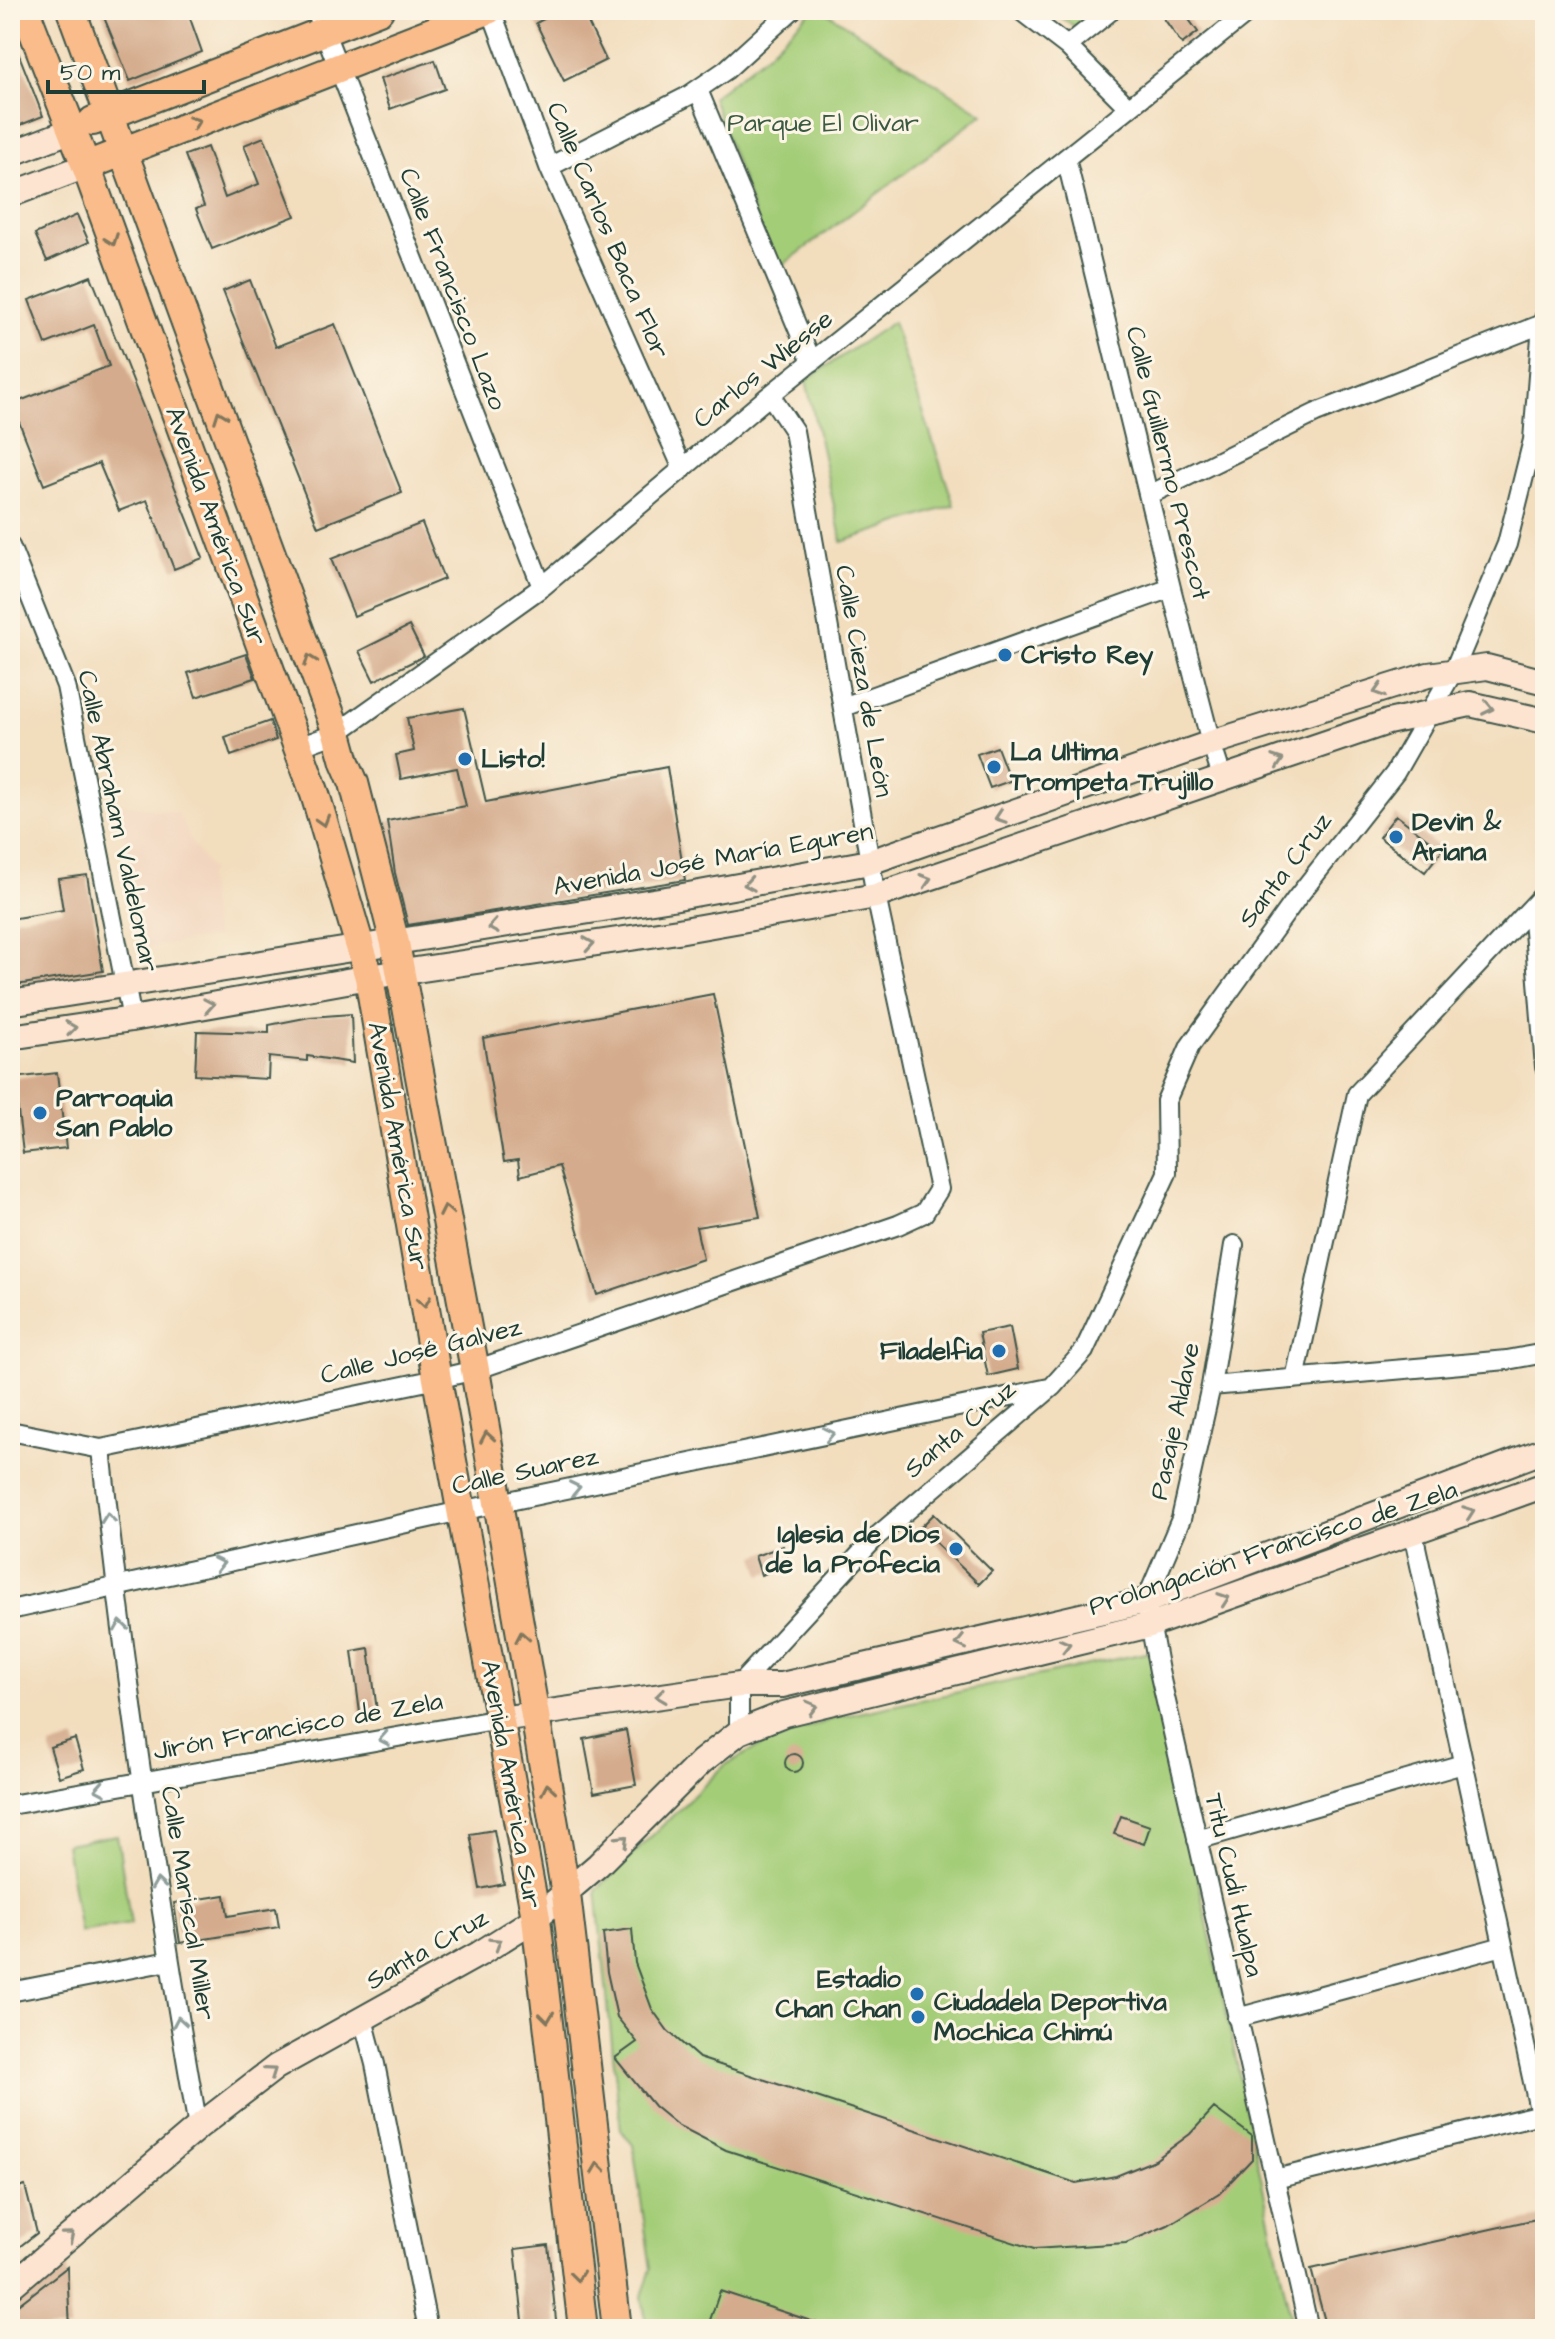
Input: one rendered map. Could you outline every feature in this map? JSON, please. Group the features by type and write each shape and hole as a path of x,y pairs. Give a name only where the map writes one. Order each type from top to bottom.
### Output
{"main road":[{"name":"Avenida América Sur","path":"25,10 86,166 315,794 369,977 437,1379 536,1918 583,2329"},
{"name":"Avenida América Sur","path":"71,10 337,733 354,783 395,943 475,1370 566,1894 617,2329"},
{"path":"10,154 72,130 320,20 379,10"},
{"path":"10,195 338,66 490,10"},
{"name":"Avenida José María Eguren","path":"10,1003 672,898 870,862 1211,743 1428,675 1487,667 1545,682"},
{"path":"10,1037 369,977 678,931 876,896 1388,722 1470,704 1545,721"},
{"path":"672,898 678,931"},
{"path":"396,1130 429,1122"},
{"name":"Prolongación Francisco de Zela","path":"739,1685 782,1685 1148,1613 1545,1450"},
{"name":"Prolongación Francisco de Zela","path":"739,1732 784,1714 1148,1613 1413,1533 1545,1485"},
{"name":"Jirón Francisco de Zela","path":"500,1719 739,1685"},
{"name":"Santa Cruz","path":"10,2287 198,2127 276,2067 479,1954 536,1918 566,1894 701,1762 739,1732"}],"street":[{"name":"Calle Carlos Baca Flor","path":"490,10 549,167 683,469"},
{"path":"549,167 698,90 736,62 792,10"},
{"path":"1020,10 1067,46 1129,108"},
{"path":"1067,46 1112,10"},
{"name":"Carlos Wiesse","path":"296,748 337,733 542,587 770,395 1251,10"},
{"name":"Calle Francisco Lazo","path":"320,20 542,587"},
{"path":"698,90 812,362"},
{"name":"Calle Guillermo Prescot","path":"1066,158 1171,588 1223,780"},
{"path":"1149,495 1316,413 1544,320"},
{"name":"Santa Cruz","path":"739,1685 876,1537 1052,1387 1084,1351 1167,1173 1166,1101 1190,1046 1296,899 1395,773 1454,670 1507,544 1533,440 1544,320"},
{"name":"Calle Cieza de León","path":"770,395 794,431 876,896 939,1189 924,1213"},
{"name":"Calle Abraham Valdelomar","path":"10,546 66,686 132,1019"},
{"path":"843,707 1171,588"},
{"path":"1538,900 1545,1067"},
{"path":"1295,1379 1357,1094 1538,900"},
{"path":"1495,944 1539,940"},
{"name":"Calle José Galvez","path":"10,1431 101,1449 475,1370 898,1225 924,1213"},
{"name":"Pasaje Aldave","path":"1148,1613 1181,1519 1211,1386 1234,1245"},
{"path":"1211,1386 1507,1360 1545,1353"},
{"name":"Calle Suarez","path":"10,1610 461,1511 1052,1387"},
{"name":"Calle Mariscal Miller","path":"101,1449 115,1587 169,1961 198,2127"},
{"path":"1275,2179 1542,2114 1413,1533"},
{"name":"Titu Cudi Hualpa","path":"1148,1613 1309,2329"},
{"path":"739,1685 739,1732"},
{"name":"Jirón Francisco de Zela","path":"10,1805 500,1719"},
{"path":"1197,1840 1463,1764"},
{"path":"1237,2018 1503,1946"},
{"path":"10,1992 169,1961"},
{"path":"363,2019 428,2329"}],"shaded area":[{"path":"117,803 178,813 193,845 211,871 207,876 215,937 146,948"}],"green space":[{"name":"Parque El Olivar","path":"812,10 823,10 983,114 775,271 712,97 767,54"},
{"path":"1050,10 1096,10 1074,26"},
{"path":"893,322 954,505 842,542 806,380"},
{"name":"Ciudadela Deportiva Mochica Chimú","path":"1150,1652 1293,2329 647,2329 642,2296 651,2269 633,2145 621,2130 596,1890 725,1765 760,1746 835,1718"},
{"path":"117,1835 131,1924 80,1932 66,1844"}],"building":[{"path":"101,10 187,10 202,52 130,81"},
{"path":"561,10 582,10 606,60 564,81 536,23"},
{"path":"1158,10 1182,10 1198,32 1182,44"},
{"path":"10,32 43,116 18,126 10,105"},
{"path":"435,60 445,89 390,109 380,79"},
{"path":"264,137 295,216 212,249 196,209 204,206 185,155 207,147 225,198 259,184 244,145"},
{"path":"77,215 89,242 47,261 35,234"},
{"path":"91,276 203,558 174,569 147,500 119,511 99,463 44,485 12,404 109,366 94,325 46,344 29,300"},
{"path":"250,280 276,347 335,324 402,493 318,527 223,291"},
{"path":"422,523 444,579 354,616 331,559"},
{"path":"409,626 424,656 374,681 359,651"},
{"path":"246,654 255,678 196,697 188,673"},
{"path":"464,708 486,802 667,767 685,880 408,925 395,873 387,821 466,806 457,768 401,779 396,755 414,751 407,718"},
{"path":"270,721 276,740 231,756 225,737"},
{"name":"La Ultima Trompeta Trujillo","path":"997,747 1010,781 990,788 977,754"},
{"path":"1396,815 1442,850 1425,872 1379,837"},
{"path":"87,875 103,971 10,986 10,919 63,910 58,879"},
{"path":"713,994 760,1217 696,1227 703,1259 597,1295 559,1166 520,1176 518,1160 504,1162 483,1038"},
{"path":"351,1014 353,1063 307,1056 307,1061 269,1057 268,1079 195,1075 197,1031 269,1033 269,1025 310,1017"},
{"name":"Parroquia San Pablo","path":"57,1073 66,1148 23,1153 14,1078"},
{"name":"Filadelfia","path":"1010,1327 1018,1369 988,1376 979,1333"},
{"name":"Iglesia de Dios de la Profecia","path":"934,1514 992,1571 979,1584 920,1528"},
{"path":"783,1546 790,1565 761,1575 755,1556"},
{"path":"369,1648 378,1719 361,1721 352,1651"},
{"path":"626,1730 636,1785 594,1793 584,1739"},
{"path":"75,1739 84,1769 59,1777 50,1747"},
{"path":"790,1754 798,1754 803,1763 801,1770 790,1772 785,1767 785,1759"},
{"path":"1121,1816 1150,1826 1144,1844 1114,1834"},
{"path":"494,1830 504,1884 480,1889 470,1834"},
{"path":"225,1895 228,1916 276,1908 279,1927 180,1943 174,1903"},
{"path":"632,1929 635,1963 652,2009 668,2031 699,2058 1076,2183 1116,2176 1155,2160 1190,2134 1214,2108 1252,2136 1252,2159 1219,2194 1168,2225 1126,2243 1034,2249 726,2150 677,2125 654,2106 615,2058 637,2042 617,2017 607,1972 603,1933"},
{"path":"25,2186 37,2233 10,2254 10,2190"},
{"path":"1545,2217 1545,2329 1327,2329 1311,2269"},
{"path":"548,2245 557,2329 524,2329 515,2249"},
{"path":"67,2267 70,2329 10,2329 10,2311"},
{"path":"720,2291 826,2326 825,2329 707,2329"}],"place":[{"name":"Cristo Rey","path":"1005,655"},
{"name":"Listo!","path":"465,759"},
{"name":"La Ultima Trompeta Trujillo","path":"994,767"},
{"name":"Devin & Ariana","path":"1396,837"},
{"name":"Parroquia San Pablo","path":"40,1113"},
{"name":"Filadelfia","path":"999,1351"},
{"name":"Iglesia de Dios de la Profecia","path":"956,1549"},
{"name":"Estadio Chan Chan","path":"917,1994"},
{"name":"Ciudadela Deportiva Mochica Chimú","path":"918,2017"}]}
